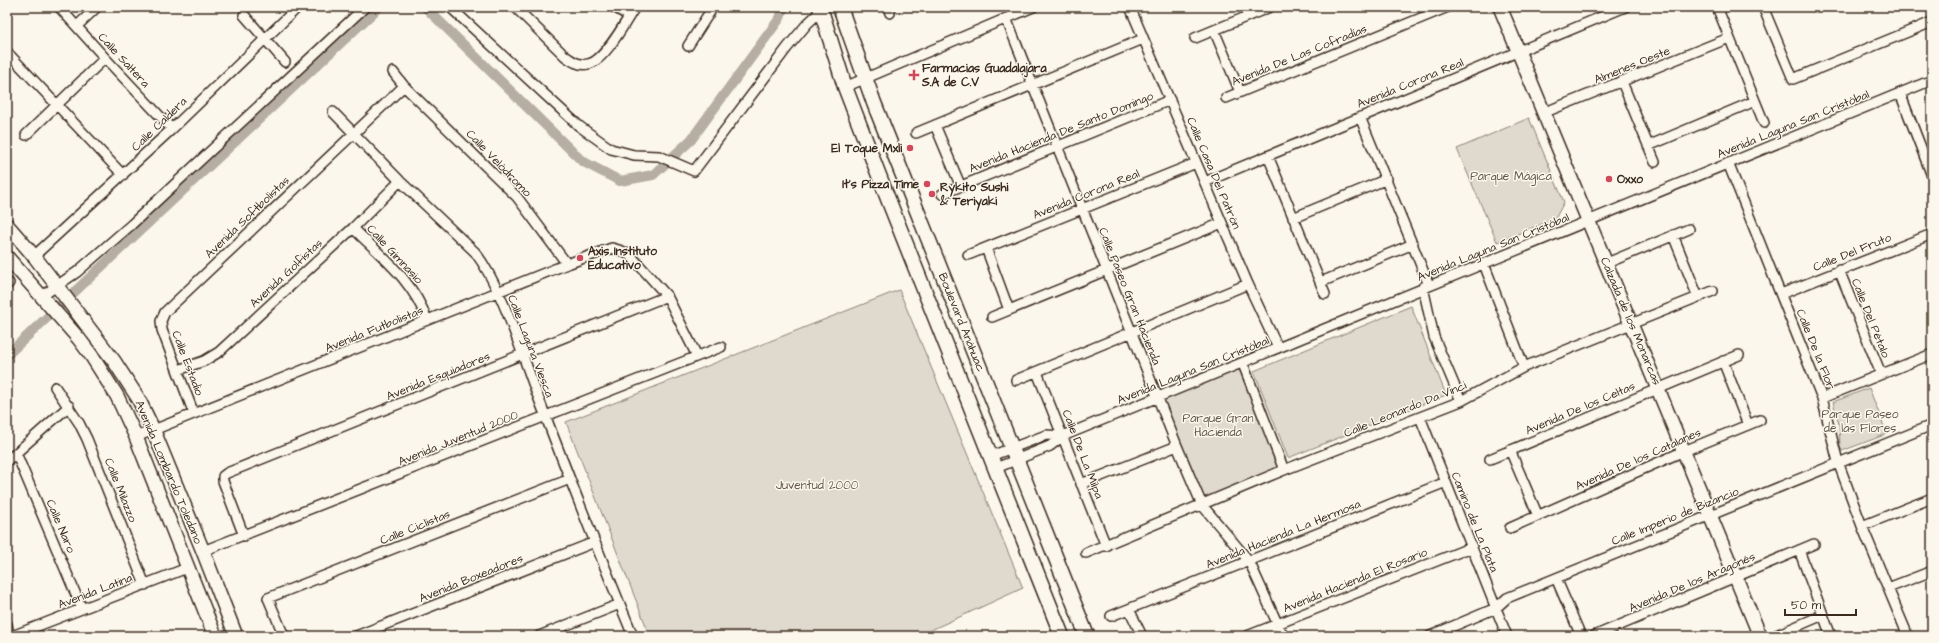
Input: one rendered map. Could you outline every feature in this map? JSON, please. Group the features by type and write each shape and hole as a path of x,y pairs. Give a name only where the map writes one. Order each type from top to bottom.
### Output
{"main road":[{"name":"Boulevard Anáhuac","path":"840,7 864,79 1087,636"},
{"name":"Calzada de los Monarcas","path":"1500,7 1543,114 1659,388 1709,515 1760,636"},
{"name":"Boulevard Anáhuac","path":"822,8 845,87 911,260 994,462 1062,636"},
{"name":"Avenida Lombardo Toledano","path":"7,225 34,256 126,378 153,429 236,636"},
{"name":"Avenida Lombardo Toledano","path":"7,257 92,355 104,374 136,437 215,636"}],"street":[{"name":"Calle Saltera","path":"59,7 104,58 172,129"},
{"path":"76,26 97,7"},
{"name":"Calle Caldera","path":"34,256 172,129 298,7"},
{"path":"45,299 59,290 132,224 365,7"},
{"path":"450,7 579,126 596,139 611,149 624,153 659,156 694,171 787,48 822,8"},
{"path":"515,7 565,56 579,64 586,65 591,64 604,52 635,7"},
{"path":"614,7 629,16"},
{"path":"688,46 713,7"},
{"path":"845,87 1033,7"},
{"name":"Calle Casa Del Patrón","path":"1130,7 1248,284 1278,348"},
{"path":"1195,38 1270,7"},
{"name":"Avenida De Las Cofradías","path":"1226,98 1448,7"},
{"name":"Avenida Corona Real","path":"1205,182 1518,53 1625,7"},
{"path":"1717,7 1764,123"},
{"path":"1763,7 1793,79 1932,22"},
{"path":"244,15 284,62"},
{"name":"Calle Paseo Gran Hacienda","path":"1006,18 1034,84 1082,208 1202,505 1249,561 1283,636"},
{"path":"1214,30 1240,92"},
{"name":"Almenes Oeste","path":"1543,114 1730,38"},
{"path":"916,133 1143,40"},
{"path":"8,54 123,175"},
{"path":"26,135 104,58"},
{"name":"Calle Velódromo","path":"393,72 404,86 512,192 567,264"},
{"name":"Avenida Laguna San Cristóbal","path":"994,462 1015,453 1050,446 1063,436 1243,364 1426,286 1590,222 1728,163 1932,80"},
{"path":"1622,82 1655,162"},
{"path":"353,132 404,86"},
{"path":"1900,93 1932,176"},
{"name":"Avenida Hacienda De Santo Domingo","path":"942,194 1170,100"},
{"path":"1648,146 1755,101"},
{"name":"Calle Laguna Viesca","path":"334,112 400,181 475,252 482,262 498,292 570,479 633,636"},
{"path":"1360,117 1413,244 1426,286 1434,337 1461,401"},
{"path":"935,125 960,187"},
{"name":"Avenida Softbolistas","path":"161,321 165,312 353,132"},
{"path":"1268,156 1325,294"},
{"name":"Avenida Corona Real","path":"968,255 1196,163"},
{"name":"Calle De la Flor","path":"1728,163 1822,398 1838,462 1862,526 1908,636"},
{"path":"1293,218 1387,179"},
{"name":"Avenida Golfistas","path":"178,370 204,361 219,352 353,228 400,181"},
{"path":"992,317 1222,223"},
{"name":"Calle Gimnasio","path":"353,228 408,283 422,305 427,320"},
{"path":"1607,263 1689,229"},
{"name":"Calle Del Fruto","path":"1781,294 1932,234"},
{"path":"1673,235 1698,297"},
{"path":"1321,282 1413,244"},
{"name":"Avenida Futbolistas","path":"136,437 567,264 612,248 631,256 646,270 667,296"},
{"path":"986,248 1009,310"},
{"path":"1484,264 1524,367"},
{"name":"Calle Del Pétalo","path":"1839,270 1880,374"},
{"path":"1016,380 1248,284"},
{"name":"Calle Leonardo Da Vinci","path":"1086,553 1106,546 1284,470 1461,401 1524,367 1713,291"},
{"path":"667,296 697,356"},
{"name":"Avenida Esquiadores","path":"244,536 223,481 223,476 236,469 667,296"},
{"name":"Calle Estadio","path":"161,321 162,330 194,414"},
{"name":"Avenida Juventud 2000","path":"203,551 721,347"},
{"path":"1822,398 1932,354"},
{"name":"Avenida De los Celtas","path":"1490,459 1739,355"},
{"path":"1723,361 1748,425"},
{"path":"1243,364 1284,470"},
{"name":"Calle De La Milpa","path":"1037,372 1106,546"},
{"name":"Calle Milazzo","path":"55,387 79,423 95,456 145,585"},
{"path":"7,461 69,406"},
{"name":"Camino de La Plata","path":"1420,417 1507,636"},
{"name":"Avenida De los Catalanes","path":"1510,528 1684,451 1760,420"},
{"name":"Calle Imperio de Bizancio","path":"1430,636 1496,608 1507,598 1932,425"},
{"path":"1081,484 1177,446"},
{"path":"1510,450 1538,516"},
{"name":"Calle Naro","path":"16,452 82,609"},
{"name":"Avenida Laguna San Cristóbal","path":"994,462 1015,453"},
{"name":"Calle Ciclistas","path":"284,636 268,598 570,479"},
{"name":"Avenida Hacienda La Hermosa","path":"1111,616 1446,482"},
{"path":"1862,526 1932,498"},
{"name":"Avenida Boxeadores","path":"356,636 595,542"},
{"name":"Avenida De los Aragonés","path":"1594,636 1814,544"},
{"name":"Avenida Hacienda El Rosario","path":"1247,636 1472,547"},
{"path":"1799,550 1831,636"},
{"name":"Avenida Latina","path":"10,636 187,568"},
{"path":"1888,588 1932,571"},
{"path":"1556,578 1581,636"},
{"path":"540,636 620,604"},
{"path":"1129,609 1142,636"},
{"path":"1774,636 1823,615"},
{"path":"7,624 10,636"}],"green space":[{"name":"Parque Mágica","path":"1529,118 1564,202 1555,219 1497,242 1457,149"},
{"name":"Juventud 2000","path":"899,290 1023,588 931,630 927,636 650,636 566,422"},
{"path":"1411,306 1446,395 1288,458 1254,371"},
{"name":"Parque Gran Hacienda","path":"1240,369 1280,467 1205,500 1163,399"},
{"name":"Parque Paseo de las Flores","path":"1869,388 1887,434 1842,451 1840,446 1839,424 1833,402"}],"waterway":[{"path":"7,355 379,7"},
{"path":"425,7 582,161 620,181 653,175 691,140 780,18 784,7"}],"place":[{"name":"Farmacias Guadalajara S.A de C.V","path":"914,75"},
{"name":"El Toque Mxli","path":"910,148"},
{"name":"Oxxo","path":"1609,179"},
{"name":"It's Pizza Time","path":"927,184"},
{"name":"Rykito Sushi & Teriyaki","path":"932,194"},
{"name":"Axis Instituto Educativo","path":"580,258"}]}
